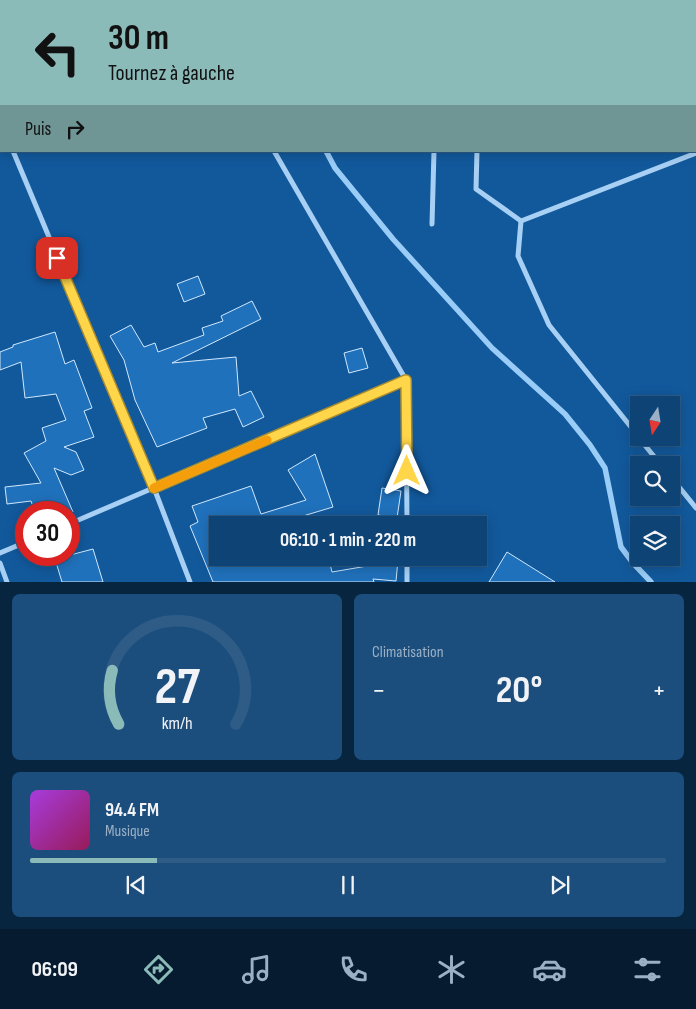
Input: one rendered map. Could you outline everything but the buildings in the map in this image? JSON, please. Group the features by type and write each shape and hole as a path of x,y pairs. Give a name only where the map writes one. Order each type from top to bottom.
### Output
{"street":[{"path":"13,152 154,488 190,582"},
{"path":"275,152 406,380 407,516"},
{"path":"432,224 434,152"},
{"path":"477,152 476,189 521,221"},
{"path":"521,221 696,153"},
{"path":"521,221 518,256 549,325 630,426"},
{"path":"80,519 406,380"},
{"path":"646,446 654,456"},
{"path":"680,488 696,508"},
{"path":"0,553 15,547"},
{"path":"0,563 7,582"},
{"path":"407,566 407,582"}],"waterway":[{"path":"327,152 335,168 393,239 492,348 565,414 590,445 605,468 621,547 651,582"}],"slow traffic":[{"path":"154,488 267,440"}],"route":[{"path":"57,258 154,488 406,380 407,471"}]}
